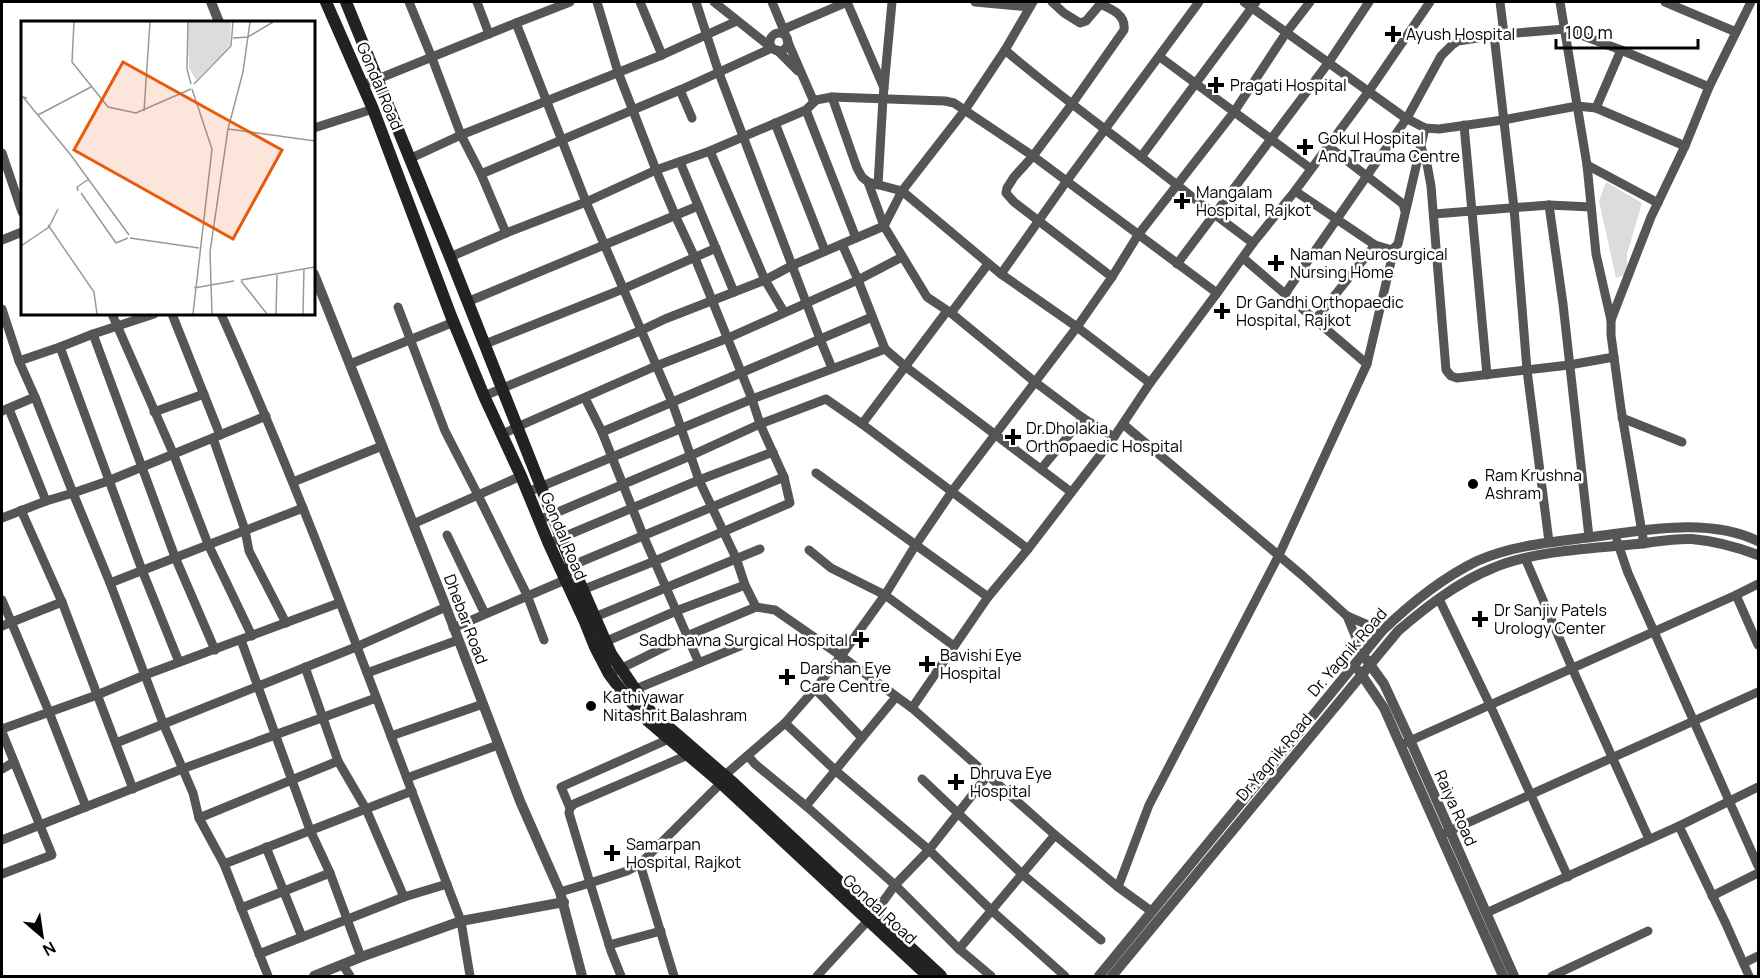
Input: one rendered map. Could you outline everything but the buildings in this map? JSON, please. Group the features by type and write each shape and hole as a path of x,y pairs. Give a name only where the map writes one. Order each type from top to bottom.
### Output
{"main road":[{"name":"Gondal Road","path":"326,2 373,109 453,322 484,396 549,544 577,592 600,645 648,721 688,756 723,779"},
{"name":"Gondal Road","path":"346,2 552,514 561,538 566,572"},
{"name":"Gondal Road","path":"629,692 871,918 928,976"},
{"name":"Gondal Road","path":"871,918 941,976"}],"street":[{"path":"211,2 219,21"},
{"path":"409,2 461,135 506,232"},
{"path":"477,2 489,34"},
{"path":"363,85 516,23 544,6 570,2"},
{"path":"577,592 790,503 784,477 760,424 728,338 656,171 618,72 597,2"},
{"path":"640,2 662,55"},
{"path":"696,2 719,73 832,368"},
{"path":"714,2 775,49 802,74"},
{"path":"772,2 814,102"},
{"path":"775,49 770,40 773,35 786,36 847,2 884,93"},
{"path":"892,2 873,184 884,226 927,297 1083,418 1114,437"},
{"path":"484,396 765,280 793,265 884,226 902,192 960,107 1005,50 1031,4 975,2"},
{"path":"1052,2 1080,23 1086,21 1101,3 1123,18 1124,30 1072,104 1033,156 1014,177 1006,193 1014,202 1112,277"},
{"path":"1001,274 1066,182 1200,2"},
{"path":"1244,2 1254,5 1286,33 1407,118 1425,128 1439,129 1503,120 1577,106 1596,108 1686,146"},
{"path":"314,976 461,921 562,897 590,883 627,872 640,864 723,779 785,723 841,656 885,595 952,490 1077,327 1138,235 1234,112 1286,33 1310,2"},
{"path":"1177,264 1329,62 1369,2"},
{"path":"912,708 988,597 1114,437 1150,382 1369,91 1430,2"},
{"path":"1500,2 1499,34 1503,120 1514,208 1527,370 1549,542"},
{"path":"1560,2 1587,165 1596,254 1611,321 1622,418 1644,543"},
{"path":"1665,2 1736,32"},
{"path":"1611,321 1658,203 1686,146 1709,87 1751,2"},
{"path":"1141,156 1254,5"},
{"path":"409,159 461,135 662,55 737,21"},
{"path":"516,23 586,202 672,402 699,480 736,558 756,608"},
{"path":"1285,294 1407,118 1441,56 1458,41 1499,34 1565,29 1709,87"},
{"path":"481,174 775,49 784,48 786,36"},
{"path":"1005,50 1038,79 1253,243"},
{"path":"1596,108 1621,50"},
{"path":"1160,57 1310,168"},
{"path":"680,90 692,118"},
{"path":"450,257 656,171 710,152 806,110 814,102 832,97 884,93 945,100 960,107 1033,156 1217,293"},
{"path":"832,97 862,177 873,184 902,192 1001,274 1150,382"},
{"path":"315,128 373,109"},
{"path":"806,110 856,238"},
{"path":"775,123 825,251"},
{"path":"1464,125 1486,375"},
{"path":"1118,887 1149,805 1279,555 1367,364 1425,128"},
{"path":"1328,146 1403,204 1405,211"},
{"path":"1421,147 1427,164 1434,214 1446,370 1451,376 1457,378 1486,375 1614,357"},
{"path":"710,152 765,280 784,312"},
{"path":"2,153 21,209"},
{"path":"680,162 734,292"},
{"path":"1587,165 1658,203"},
{"path":"1295,191 1375,245 1394,249"},
{"path":"1434,214 1549,205 1591,207"},
{"path":"1549,205 1563,304 1589,537"},
{"path":"467,302 698,206"},
{"path":"2,240 21,232"},
{"path":"842,244 885,349 1071,492"},
{"path":"1315,320 1375,245"},
{"path":"485,344 623,289 716,248"},
{"path":"501,435 656,366 728,338 858,280 902,257"},
{"path":"1243,258 1367,364"},
{"path":"862,424 988,264"},
{"name":"Dhebar Road","path":"315,276 520,801 562,897 582,976"},
{"path":"398,307 445,431 527,596 544,640"},
{"path":"2,309 19,361 193,793 198,818 224,864 268,976"},
{"path":"113,315 173,453 208,544 252,636"},
{"path":"19,361 151,315"},
{"path":"172,315 204,394 245,530 249,551 286,623"},
{"path":"221,315 293,482 461,921 470,976"},
{"path":"602,432 872,317"},
{"path":"350,364 453,322"},
{"path":"93,334 175,557 215,650"},
{"path":"60,347 108,481 179,662"},
{"path":"528,492 752,399 885,349"},
{"path":"154,412 204,394"},
{"path":"35,397 5,410 46,501"},
{"path":"585,398 602,432 643,535 699,663"},
{"path":"539,520 822,399 828,400 862,424 1028,549"},
{"path":"2,518 108,481 266,416"},
{"path":"1041,469 1083,418"},
{"path":"1622,418 1682,442"},
{"path":"1123,424 1279,555 1347,616 1382,630"},
{"path":"293,482 382,446"},
{"path":"549,544 699,480 773,452"},
{"path":"816,473 988,597"},
{"path":"413,524 521,476"},
{"path":"453,628 527,596 566,572 643,535 784,477"},
{"path":"110,583 303,508"},
{"path":"21,510 62,602 133,789"},
{"name":"Dr. Yagnik Road","path":"1099,976 1382,630 1406,608 1459,571 1498,553 1519,547 1642,530 1705,529 1740,534 1758,541"},
{"path":"1616,534 1628,573 1758,866"},
{"path":"447,535 485,614"},
{"name":"Dr.Yagnik Road","path":"1112,976 1398,631 1470,578 1494,567 1525,558 1689,539 1741,548 1758,555"},
{"path":"590,620 760,549"},
{"path":"809,550 831,568 885,595 954,646"},
{"path":"1525,558 1649,839"},
{"path":"1405,742 1758,584"},
{"path":"600,645 676,611 745,585"},
{"path":"1736,595 1758,645"},
{"path":"1439,599 1568,877"},
{"path":"2,600 6,624 49,712 86,807"},
{"path":"6,624 62,602"},
{"path":"2,874 52,855 2,730 339,603"},
{"path":"116,743 356,647 446,607"},
{"path":"615,671 687,636 756,608 775,610 912,708 1055,836 1151,911"},
{"path":"1347,616 1363,655"},
{"path":"241,640 310,830 330,873 361,957"},
{"path":"367,673 458,640"},
{"path":"629,692 740,646"},
{"name":"Raiya Road","path":"1363,655 1384,684 1405,742 1503,976"},
{"name":"Raiya Road","path":"1355,664 1405,742"},
{"path":"305,667 338,761 366,809 404,897"},
{"path":"815,689 862,738"},
{"path":"1445,833 1758,692"},
{"path":"806,806 896,697"},
{"path":"2,840 182,769 376,698"},
{"path":"390,736 483,704"},
{"path":"785,723 836,771 929,850 991,910 1065,976"},
{"path":"621,976 590,883 569,813 570,808 561,787 669,739"},
{"path":"407,778 498,745"},
{"path":"570,808 574,804 688,756"},
{"path":"747,756 895,885 959,949 991,976"},
{"path":"198,818 338,761"},
{"path":"2,769 14,762"},
{"path":"818,976 871,918 895,885 929,850 988,775"},
{"path":"922,778 1022,874 1101,940"},
{"path":"1486,913 1679,826 1758,787"},
{"path":"224,864 412,791"},
{"path":"1679,826 1749,976"},
{"name":"Raiya Road","path":"1445,833 1486,913 1514,976"},
{"path":"959,949 1055,836"},
{"path":"267,847 302,937"},
{"path":"640,864 674,976"},
{"path":"241,908 330,873"},
{"path":"1712,896 1758,873"},
{"path":"259,954 404,897 447,884"},
{"path":"609,945 661,931"},
{"path":"1552,976 1648,931"},
{"path":"1744,963 1758,956"},
{"path":"343,965 350,976"}],"shaded area":[{"path":"1606,182 1642,203 1627,254 1627,274 1616,278 1599,201"}],"place":[{"name":"Ayush Hospital","path":"1393,34"},
{"name":"Pragati Hospital","path":"1216,85"},
{"name":"Gokul Hospital And Trauma Centre","path":"1305,147"},
{"name":"Mangalam Hospital, Rajkot","path":"1182,201"},
{"name":"Naman Neurosurgical Nursing Home","path":"1276,263"},
{"name":"Dr Gandhi Orthopaedic Hospital, Rajkot","path":"1222,311"},
{"name":"Dr.Dholakia Orthopaedic Hospital","path":"1013,437"},
{"name":"Ram Krushna Ashram","path":"1473,484"},
{"name":"Dr Sanjiv Patels Urology Center","path":"1480,619"},
{"name":"Sadbhavna Surgical Hospital","path":"861,640"},
{"name":"Bavishi Eye Hospital","path":"927,664"},
{"name":"Darshan Eye Care Centre","path":"787,677"},
{"name":"Kathiyawar Nitashrit Balashram","path":"591,706"},
{"name":"Dhruva Eye Hospital","path":"956,782"},
{"name":"Samarpan Hospital, Rajkot","path":"612,853"}]}
